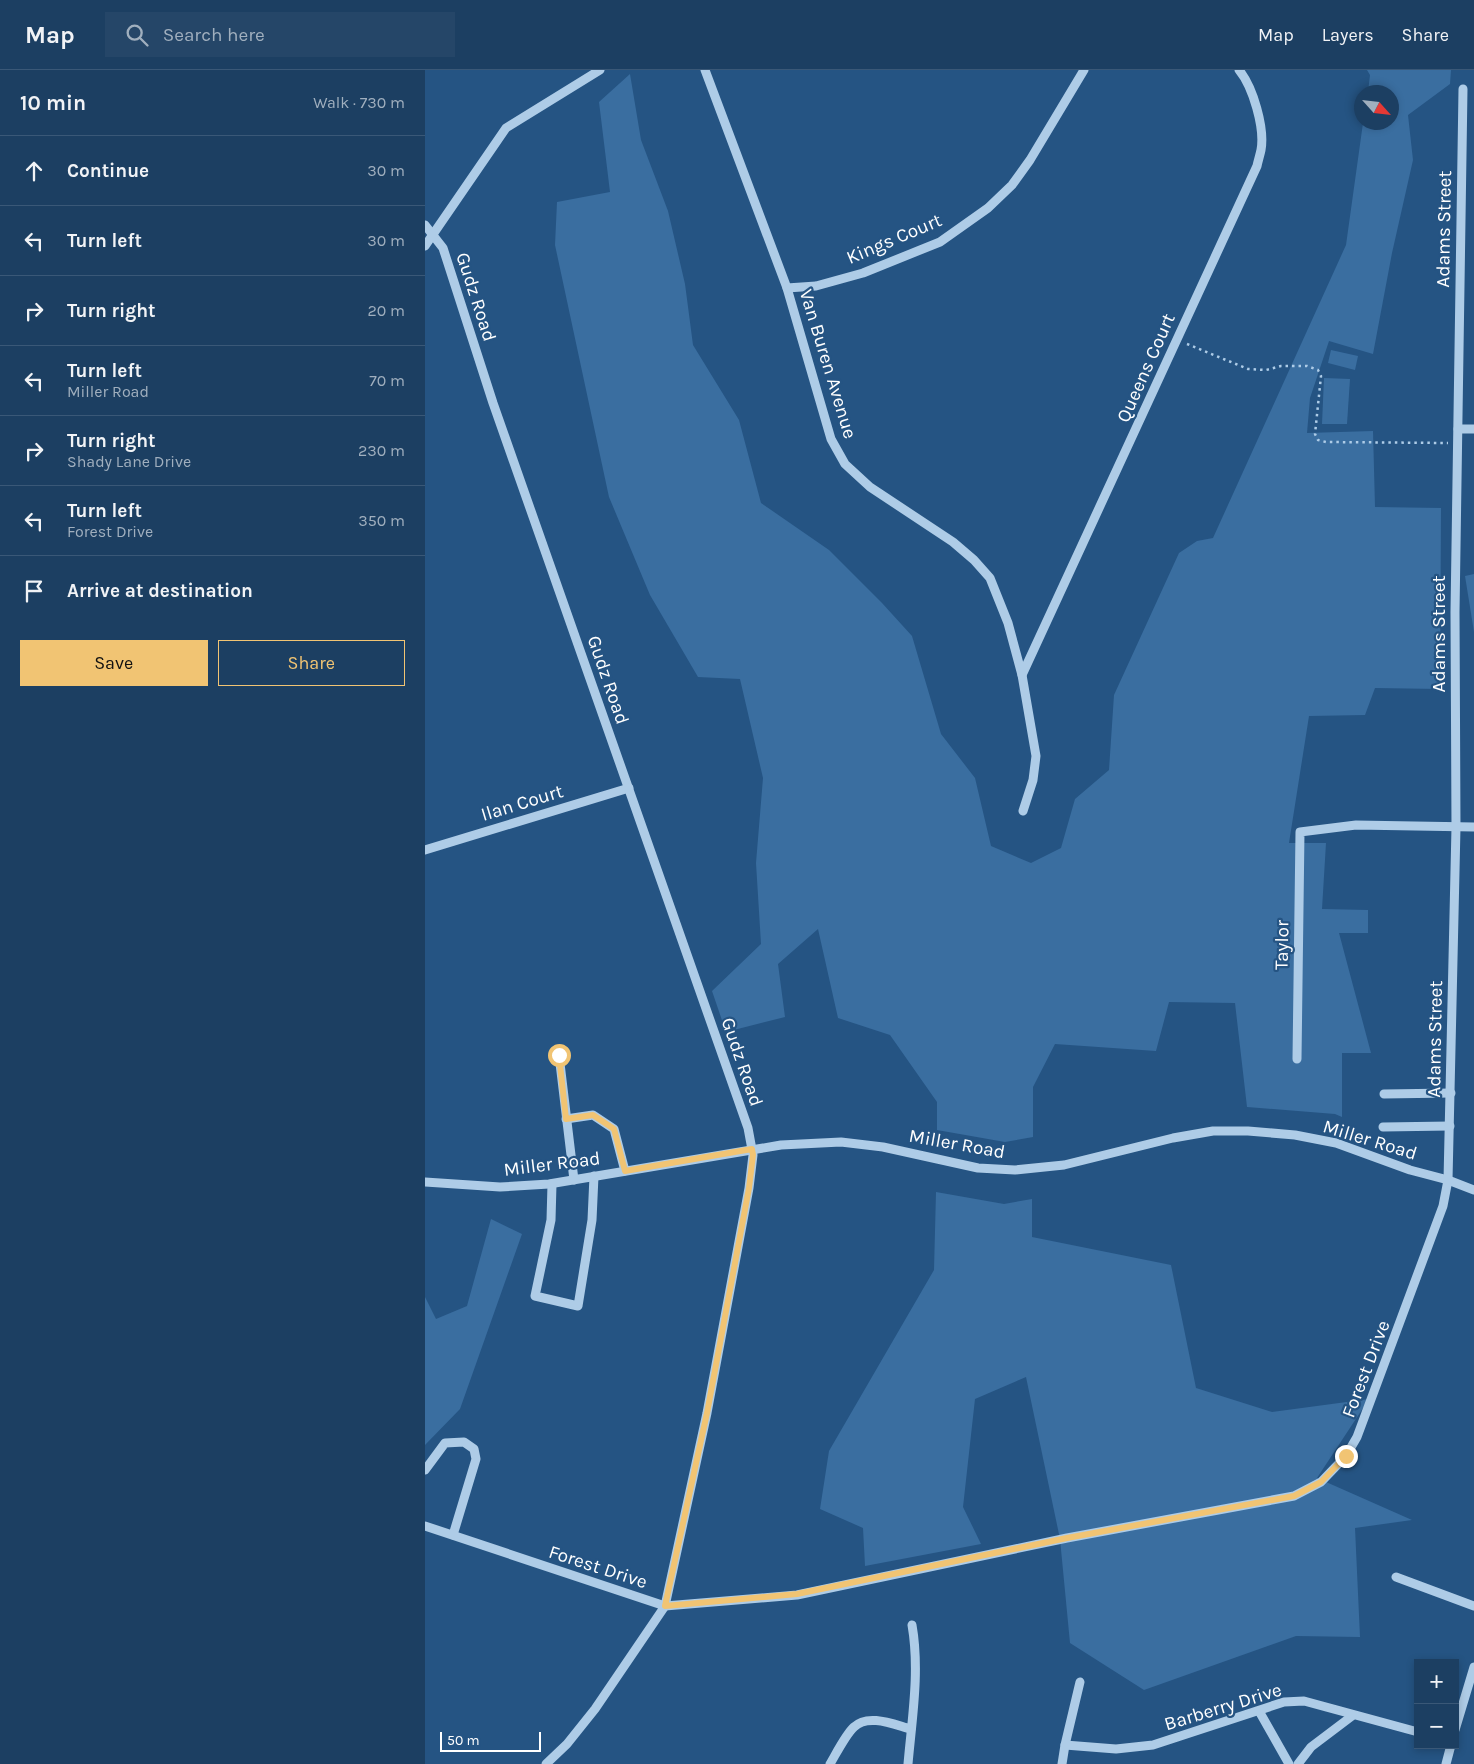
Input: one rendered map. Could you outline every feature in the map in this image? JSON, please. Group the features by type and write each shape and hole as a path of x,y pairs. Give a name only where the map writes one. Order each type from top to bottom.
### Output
{"street":[{"path":"425,246 505,128 600,70"},
{"name":"Van Buren Avenue","path":"705,70 787,288 831,440 845,464 870,487 953,542 974,560 990,578 1008,623 1022,675 1036,756 1033,780 1023,811"},
{"name":"Kings Court","path":"787,288 816,286 863,273 940,242 988,208 1012,185 1030,160 1084,70"},
{"name":"Queens Court","path":"1022,675 1257,166 1262,135 1256,107 1243,75 1239,70"},
{"name":"Adams Street","path":"1448,1180 1456,827 1455,612 1463,89"},
{"name":"Gudz Road","path":"425,225 443,248 493,403 748,1128 752,1149 749,1188 709,1403 665,1606"},
{"path":"1458,429 1474,429"},
{"name":"Ilan Court","path":"425,850 629,788"},
{"name":"Taylor","path":"1297,1058 1300,832 1356,825 1456,827"},
{"path":"1456,827 1474,827"},
{"path":"559,1055 574,1180"},
{"path":"1384,1094 1451,1094"},
{"path":"566,1119 593,1115 614,1129 625,1171"},
{"path":"1383,1127 1450,1126"},
{"name":"Miller Road","path":"425,1182 500,1187 552,1184 752,1149 781,1145 841,1142 883,1147 978,1168 1015,1170 1064,1166 1173,1138 1213,1131 1248,1131 1295,1135 1336,1144 1474,1190"},
{"path":"552,1184 551,1220 535,1296 577,1306 592,1220 594,1176"},
{"name":"Forest Drive","path":"425,1526 665,1606 797,1594 1077,1536 1294,1496 1321,1482 1346,1456 1357,1437 1443,1206 1448,1180"},
{"path":"425,1470 445,1443 464,1442 473,1449 477,1459 453,1535"},
{"path":"1396,1577 1474,1606"},
{"path":"546,1764 567,1744 595,1709 665,1606"},
{"path":"908,1764 916,1680 915,1643 912,1625"},
{"path":"1459,1717 1474,1667"},
{"path":"1062,1764 1080,1682"},
{"name":"Barberry Drive","path":"1065,1745 1116,1749 1153,1745 1284,1702 1304,1701 1352,1716 1414,1731"},
{"path":"1259,1710 1289,1764"},
{"path":"1298,1764 1311,1747 1352,1716"},
{"path":"830,1764 854,1726 867,1721 879,1721 911,1729"},
{"path":"1446,1764 1450,1749"}],"path":[{"path":"1177,340 1248,369 1266,370 1281,366 1307,366 1318,370 1321,376 1315,434 1318,440 1326,442 1457,443"}],"shaded area":[{"path":"1367,70 1451,70 1450,84 1408,115 1413,160 1392,253 1373,354 1329,341 1310,398 1307,433 1373,431 1375,507 1441,508 1440,689 1375,688 1365,715 1309,716 1289,843 1326,843 1322,909 1368,910 1368,933 1339,933 1371,1053 1342,1053 1342,1117 1335,1114 1247,1107 1235,1003 1169,1002 1156,1051 1055,1044 1033,1087 1033,1137 1005,1142 937,1130 937,1102 890,1035 838,1018 818,929 778,964 785,1017 726,1032 712,991 761,944 756,863 763,778 740,679 698,677 650,595 609,497 555,245 557,202 610,192 599,102 630,74 641,140 668,211 685,284 693,345 739,420 761,503 829,550 912,636 941,734 975,778 991,846 1031,863 1061,848 1075,799 1109,770 1114,695 1179,553 1197,541 1213,538 1346,245 1362,130 1399,130 1399,85 1369,85 1370,75"},
{"path":"1331,350 1358,356 1355,370 1328,363"},
{"path":"1324,378 1350,379 1347,424 1322,424"},
{"path":"1474,574 1474,632 1465,576"},
{"path":"936,1192 1004,1204 1032,1199 1032,1237 1171,1265 1196,1388 1272,1412 1369,1399 1317,1478 1412,1520 1355,1528 1360,1637 1296,1636 1144,1690 1070,1643 1060,1539 1026,1377 975,1399 963,1507 981,1544 865,1566 863,1528 820,1509 829,1451 934,1270"},
{"path":"491,1219 522,1234 460,1409 425,1445 425,1297 436,1319 467,1306"}],"route":[{"path":"559,1055 566,1119 593,1115 614,1129 625,1171 752,1149 749,1188 707,1413 665,1606 797,1594 1067,1538 1294,1496 1321,1482 1346,1456"}]}
